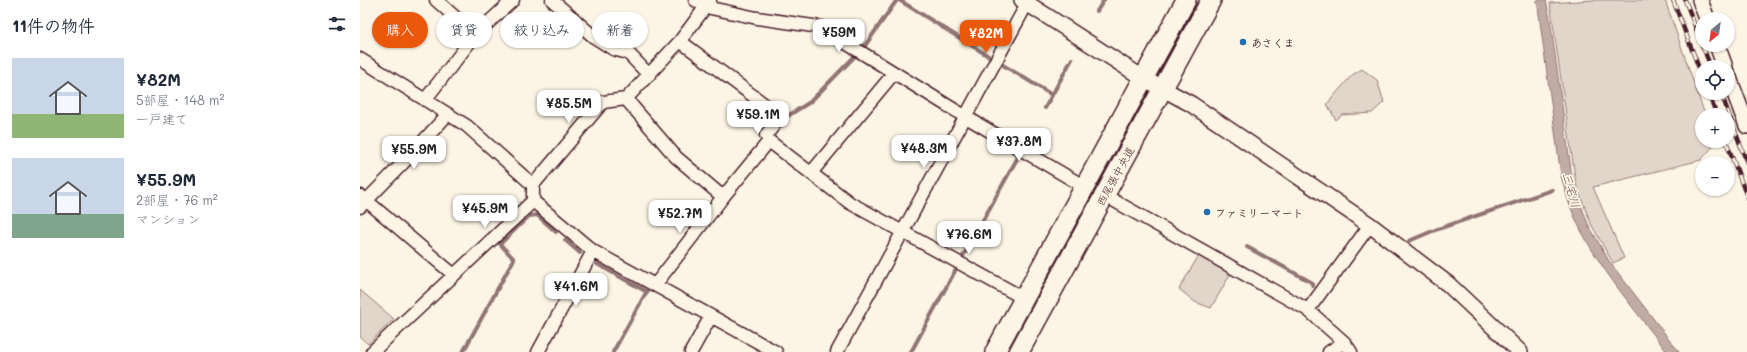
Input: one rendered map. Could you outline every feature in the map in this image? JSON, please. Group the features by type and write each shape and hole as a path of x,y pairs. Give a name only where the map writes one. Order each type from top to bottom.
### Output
{"main road":[{"name":"西尾張中央道","path":"995,352 1186,0"},
{"name":"西尾張中央道","path":"1019,352 1211,0"}],"street":[{"path":"436,0 449,12"},
{"path":"492,19 513,0"},
{"path":"552,0 594,37 614,49 628,53 649,75"},
{"path":"695,0 757,18 820,27 966,117 1085,187"},
{"path":"1700,0 1704,12"},
{"path":"838,352 966,117 1026,1 1143,78 1191,104 1370,225 1448,284 1520,352"},
{"path":"372,352 533,201 533,185 603,102 626,99 680,41 708,3"},
{"path":"680,41 772,110 778,120 766,134 769,141 850,203 1024,299"},
{"path":"425,100 465,48"},
{"path":"360,59 467,126 533,185"},
{"path":"811,173 894,73"},
{"path":"1735,94 1747,126"},
{"path":"626,99 676,158 723,197"},
{"path":"448,114 406,160 362,201 454,275"},
{"path":"656,285 723,197 769,141"},
{"path":"1104,195 1308,310 1344,342 1351,352"},
{"path":"533,201 594,251 776,352"},
{"path":"1308,310 1370,225"},
{"path":"538,352 594,251"},
{"path":"691,352 710,316"},
{"path":"1329,352 1344,342"}],"shaded area":[{"path":"1592,0 1665,0 1695,86 1695,100 1700,100 1703,108 1695,108 1695,148 1712,148 1704,156 1695,156 1695,162 1593,187 1624,258 1613,263 1591,224 1576,184 1550,3"},
{"path":"1362,69 1377,80 1384,102 1372,113 1342,115 1336,120 1327,104 1352,75"},
{"path":"1199,255 1231,273 1211,308 1195,302 1179,289"},
{"path":"360,290 394,319 368,344 360,337"}],"water":[{"name":"三宅川","path":"1537,0 1546,0 1573,184 1588,224 1609,261 1679,352 1667,352 1626,299 1588,243 1569,203 1561,176"}],"waterway":[{"path":"864,47 897,0"},
{"path":"899,0 990,57"},
{"path":"1097,11 1104,0"},
{"path":"786,117 810,102 855,56"},
{"path":"1003,65 1052,95 1072,59"},
{"path":"1045,108 1052,95"},
{"path":"1025,144 1032,131"},
{"path":"962,258 1018,157"},
{"path":"1409,241 1435,230 1552,190"},
{"path":"463,352 514,259 500,244 529,216 537,215 556,232"},
{"path":"565,240 580,253"},
{"path":"1247,247 1311,282 1313,286"},
{"path":"597,264 647,292"},
{"path":"911,352 955,271"},
{"path":"613,352 647,291"}],"railway":[{"path":"1673,0 1696,60"},
{"path":"1685,0 1695,26"},
{"path":"1705,52 1708,60"},
{"path":"1711,100 1714,108"},
{"path":"1724,100 1747,163"},
{"path":"1729,148 1747,197"}],"place":[{"name":"あさくま","path":"1243,42"},
{"name":"ファミリーマート","path":"1207,212"}]}
